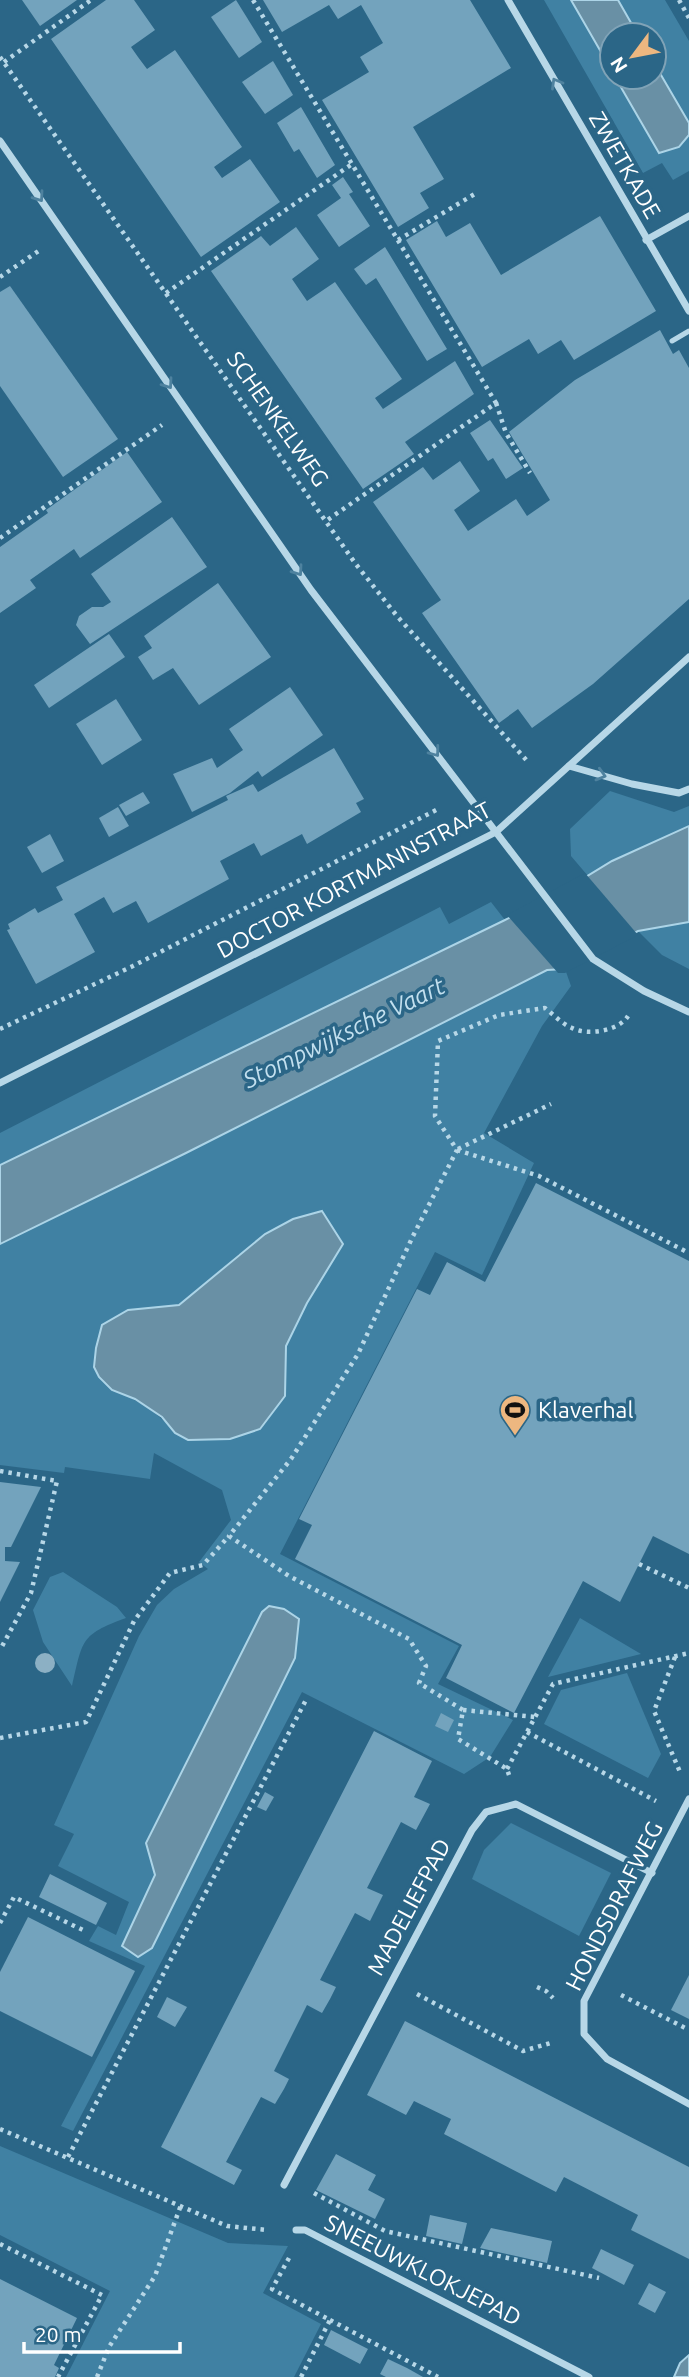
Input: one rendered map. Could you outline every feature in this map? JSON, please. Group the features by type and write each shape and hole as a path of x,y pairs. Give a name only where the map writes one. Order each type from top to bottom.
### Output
{"street":[{"name":"ZWETKADE","path":"508,0 689,311"},
{"path":"0,141 312,590 593,959 644,991 689,1012"},
{"path":"646,240 689,216"},
{"name":"DOCTOR KORTMANNSTRAAT","path":"0,1083 496,832 689,657"},
{"path":"569,766 679,793 689,789"},
{"name":"HONDSDRAFWEG","path":"584,2034 584,2001 689,1799"},
{"path":"516,1804 652,1873"},
{"name":"MADELIEFPAD","path":"285,2182 472,1830 486,1812 516,1804"},
{"path":"584,2034 607,2060 689,2104"},
{"name":"SNEEUWKLOKJEPAD","path":"296,2230 305,2230 589,2377"}],"lane":[{"path":"672,341 689,331"}],"path":[{"path":"2,59 91,0"},
{"path":"253,0 496,403 506,433 530,473"},
{"path":"678,0 689,18"},
{"name":"SCHENKELWEG","path":"2,59 327,522 397,616 548,784"},
{"path":"166,293 352,163"},
{"path":"398,240 478,192"},
{"path":"0,277 64,233"},
{"path":"327,522 496,403"},
{"path":"0,537 185,408"},
{"path":"0,1029 133,966 467,794"},
{"path":"644,991 624,1022 605,1031 574,1030 545,1008 499,1016 438,1041 435,1116 457,1150 539,1176 689,1253"},
{"path":"0,1738 86,1722 134,1621 170,1573 203,1565 291,1459 358,1354 457,1150 551,1104"},
{"path":"0,1471 57,1481 31,1593 0,1650"},
{"path":"229,1536 289,1576 409,1639 426,1666 419,1683 463,1710 535,1717"},
{"path":"639,1564 689,1588"},
{"path":"516,1804 507,1769 553,1684 689,1653"},
{"path":"676,1656 654,1711 684,1779"},
{"path":"68,2157 307,1698"},
{"path":"463,1710 458,1740 507,1769"},
{"path":"527,1732 681,1814"},
{"path":"0,1923 14,1897 87,1932"},
{"path":"392,1981 523,2051 584,2034"},
{"path":"595,1981 689,2030"},
{"name":"SNEEUWKLOKJEPAD","path":"0,2129 227,2226 296,2230"},
{"name":"SNEEUWKLOKJEPAD","path":"285,2182 385,2231 599,2278"},
{"path":"97,2377 110,2347 155,2276 181,2205"},
{"path":"305,2230 272,2289 438,2377"},
{"path":"0,2244 102,2295 58,2377"},
{"path":"301,2377 330,2320"}],"shaded area":[{"path":"544,0 571,0 598,47 598,91 623,91 659,153 679,147 689,135 689,171 673,180 662,163 643,173"},
{"path":"618,0 665,0 689,41 689,123 668,87 668,21 630,21"},
{"path":"610,791 674,812 689,806 689,826 612,861 588,876 571,856 570,829"},
{"path":"491,902 505,920 0,1165 0,1133 440,907 449,924"},
{"path":"689,922 689,969 662,955 638,931"},
{"path":"565,969 571,986 542,1026 484,1133 534,1163 482,1275 435,1252 280,1554 459,1646 438,1684 513,1720 490,1757 464,1774 302,1692 73,2131 61,2126 145,1966 89,1941 98,1926 116,1935 129,1902 58,1866 74,1834 54,1825 139,1636 157,1605 174,1589 208,1569 199,1562 231,1520 222,1490 154,1453 150,1479 65,1467 64,1473 0,1465 0,1244 547,970","holes":["239,1254 307,1303 286,1346 285,1396 175,1433 146,1407 112,1390 128,1310 179,1305","262,1612 295,1658 152,1948 138,1957 122,1945 156,1875 146,1842"]},
{"path":"63,1572 117,1607 126,1618 91,1635 78,1659 72,1686 43,1642 33,1610 50,1577"},
{"path":"580,1618 641,1654 548,1677"},
{"path":"627,1673 661,1754 648,1778 544,1724 561,1690"},
{"path":"511,1823 611,1873 579,1936 472,1879 484,1850"},
{"path":"0,2146 228,2243 288,2246 263,2293 321,2324 294,2377 66,2377 110,2291 0,2235"}],"water":[{"path":"571,0 618,0 630,21 598,21 598,47"},
{"path":"668,87 689,123 689,135 679,147 659,153 623,91 668,91"},
{"name":"Stompwijksche Vaart","path":"689,826 689,922 638,931 565,969 547,970 0,1244 0,1165 505,920 561,892 612,861"},
{"path":"322,1211 343,1244 307,1303 286,1346 285,1396 260,1429 230,1439 188,1440 175,1433 162,1417 135,1399 112,1390 99,1377 94,1367 102,1325 128,1310 179,1305 265,1234 293,1219"},
{"path":"269,1606 284,1609 299,1619 295,1658 152,1948 138,1957 122,1946 155,1875 146,1843 262,1612"},
{"path":"689,2355 689,2377 674,2377 680,2363"}],"pier":[{"path":"585,873 638,935 565,973 558,973 507,915"}],"building":[{"path":"22,0 77,0 40,26"},
{"path":"106,0 134,0 155,30 131,47 138,57 147,69 175,50 242,147 214,167 222,178 250,159 280,202 201,257 51,39"},
{"path":"236,0 262,42 239,58 211,17"},
{"path":"263,0 470,0 511,68 413,127 444,179 420,193 429,208 398,227 322,100 369,72 360,57 383,43 361,5 338,19 329,5 282,32"},
{"path":"273,61 293,95 265,114 242,82"},
{"path":"301,107 335,165 317,178 299,149 294,152 277,123"},
{"path":"343,177 353,192 349,194 370,226 339,247 317,215 341,198 332,185"},
{"path":"600,216 656,311 574,360 561,340 538,354 529,339 482,367 406,240 437,221 446,237 470,223 501,275"},
{"path":"296,227 319,259 292,279 307,301 335,282 402,379 375,398 383,409 455,361 474,394 405,442 414,454 363,489 211,271 261,236 270,246"},
{"path":"385,247 447,349 427,361 376,278 366,285 354,269"},
{"path":"10,286 118,439 63,477 0,386 0,292"},
{"path":"660,330 673,354 679,350 689,368 689,599 593,684 532,728 518,709 499,723 422,613 441,600 373,502 423,467 433,480 460,461 480,491 454,510 468,531 516,499 527,516 550,500 509,432 575,380"},
{"path":"490,420 523,468 506,479 493,458 488,461 470,433"},
{"path":"127,452 162,502 80,558 74,549 30,580 36,588 0,613 0,547"},
{"path":"172,517 207,567 90,644 76,625 79,616 92,607 103,607 111,602 91,574"},
{"path":"218,583 271,657 199,705 173,668 153,680 138,657 152,648 144,636"},
{"path":"109,634 125,657 49,708 34,685"},
{"path":"290,687 323,735 262,777 258,771 230,793 192,812 173,774 212,758 217,768 243,750 229,729"},
{"path":"116,699 142,740 102,765 76,724"},
{"path":"334,748 364,799 356,803 361,812 307,844 302,834 261,856 254,843 220,861 229,879 148,923 136,901 113,913 104,897 74,914 95,952 36,984 7,930 10,929 8,924 35,908 38,913 63,900 56,887 228,800 226,796 253,784 258,792"},
{"path":"143,792 150,803 126,816 119,805"},
{"path":"118,807 129,826 109,837 99,818"},
{"path":"50,834 64,861 42,873 27,847"},
{"name":"Klaverhal","path":"536,1183 689,1261 689,1554 653,1536 620,1602 583,1581 514,1713 446,1678 462,1645 295,1559 312,1525 299,1519 417,1289 430,1295 447,1262 485,1282"},
{"path":"0,1482 41,1487 11,1547 5,1547 5,1561 20,1562 0,1602"},
{"path":"441,1713 454,1720 448,1732 435,1726"},
{"path":"374,1731 432,1761 414,1797 430,1804 416,1830 401,1822 367,1888 383,1895 370,1921 355,1913 320,1980 336,1987 330,1999 322,2013 307,2005 274,2071 289,2079 284,2089 275,2104 261,2097 226,2162 242,2170 234,2185 161,2147"},
{"path":"265,1792 274,1797 266,1811 257,1807"},
{"path":"50,1874 107,1903 96,1925 39,1897"},
{"path":"28,1917 135,1971 92,2057 0,2011 0,1972"},
{"path":"689,1975 689,2019 671,2010"},
{"path":"167,1997 187,2007 175,2027 157,2017"},
{"path":"405,2021 689,2167 689,2259 631,2230 638,2215 564,2177 556,2192 444,2134 451,2119 414,2101 406,2115 367,2095"},
{"path":"336,2154 376,2175 368,2190 385,2199 375,2219 316,2190"},
{"path":"430,2215 467,2223 462,2244 426,2236"},
{"path":"491,2228 552,2241 547,2263 480,2248"},
{"path":"601,2249 634,2265 624,2285 592,2268"},
{"path":"0,2279 77,2318 54,2365 59,2368 55,2377 0,2377"},
{"path":"649,2283 666,2292 655,2313 638,2304"},
{"path":"331,2330 368,2349 360,2364 324,2345"},
{"path":"388,2359 423,2377 386,2377 380,2374"}],"place":[{"name":"Klaverhal","path":"515,1437"}]}
